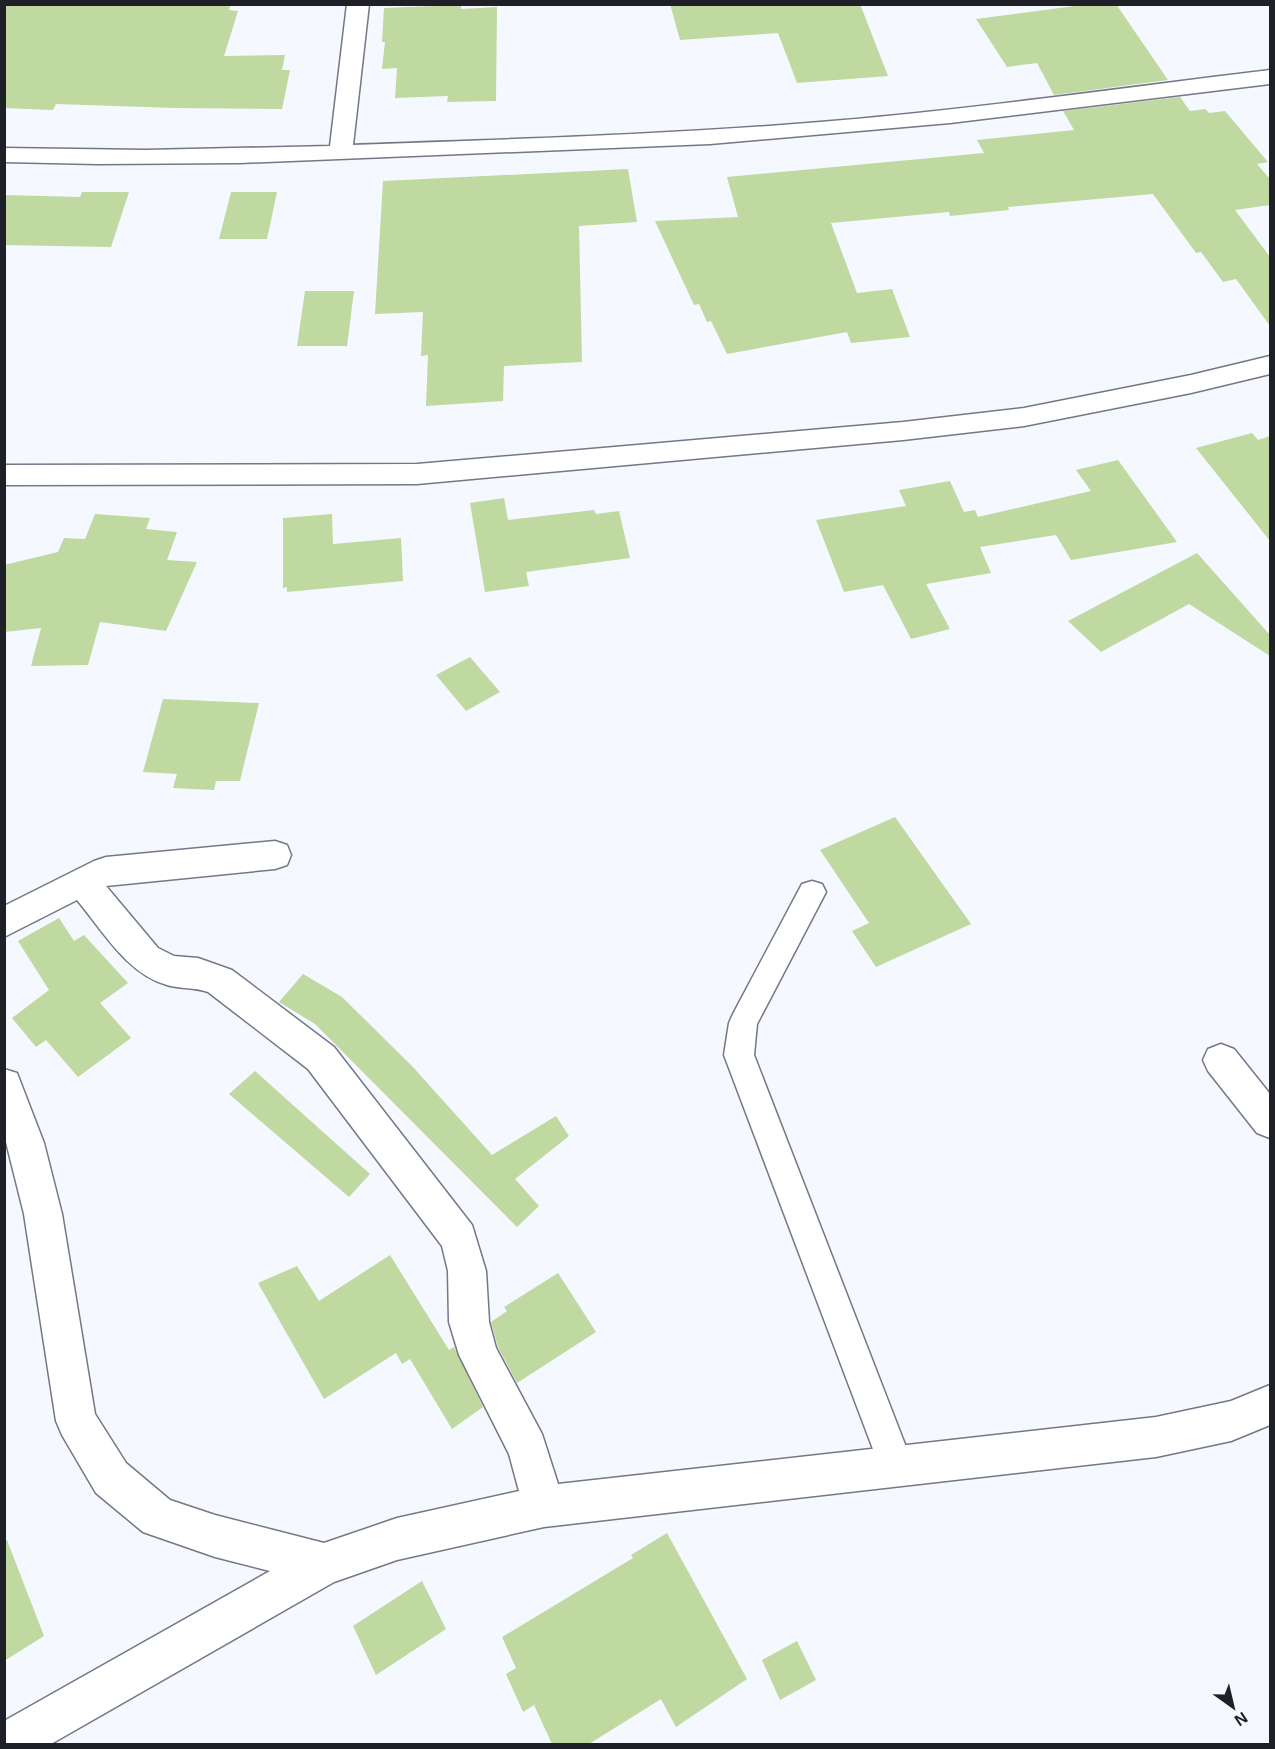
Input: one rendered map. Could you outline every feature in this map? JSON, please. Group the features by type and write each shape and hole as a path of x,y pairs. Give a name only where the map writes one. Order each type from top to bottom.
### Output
{"street":[{"path":"341,153 358,4"},
{"path":"4,155 186,157 341,153 570,145 759,134 961,114 1270,77"},
{"path":"4,475 440,472 903,431 1024,417 1191,384 1270,364"},
{"path":"4,922 106,872 275,855"},
{"path":"82,882 146,958 169,971 198,973 220,981 321,1058 459,1238 467,1271 469,1322 479,1355 528,1448 544,1506"},
{"path":"1221,1060 1270,1121"},
{"path":"4,1085 26,1143 43,1214 76,1421 111,1478 158,1517 215,1536 324,1564"},
{"path":"8,1744 324,1564 398,1539 544,1506 1156,1437 1231,1421 1270,1405"}],"lane":[{"path":"812,891 743,1023 739,1055 896,1465"}],"building":[{"path":"4,4 231,4 229,10 238,11 224,56 285,55 282,70 290,70 282,109 56,104 53,110 4,108"},
{"path":"670,4 860,4 888,76 797,83 778,33 680,40"},
{"path":"1090,4 1116,4 1168,80 1054,95 1037,63 1007,67 976,19"},
{"path":"461,5 461,9 497,7 496,101 447,102 448,96 395,98 397,68 382,69 385,42 382,42 384,8"},
{"path":"1180,97 1190,111 1205,109 1209,113 1225,111 1268,162 1257,164 1270,179 1270,205 1235,210 1270,257 1270,326 1236,279 1223,282 1201,252 1196,253 1153,194 1008,207 1009,210 950,216 949,212 831,223 857,293 892,289 910,337 851,343 847,332 727,354 711,321 707,322 699,304 694,305 655,221 738,217 727,177 984,153 977,140 1074,130 1063,111"},
{"path":"628,169 637,222 579,226 582,362 504,366 503,401 426,406 428,355 421,356 423,312 375,314 383,181"},
{"path":"82,192 129,192 111,247 4,245 4,195 80,197"},
{"path":"231,192 277,192 267,239 219,239"},
{"path":"305,291 354,291 347,346 297,346"},
{"path":"1252,433 1258,440 1270,436 1270,541 1196,448"},
{"path":"1118,460 1177,542 1071,560 1056,535 980,547 991,573 926,584 950,629 911,639 883,585 844,592 816,520 906,506 899,490 950,481 964,512 975,510 978,517 1091,491 1076,470"},
{"path":"504,498 508,520 594,510 596,514 619,511 630,558 526,572 529,586 485,592 470,503"},
{"path":"95,514 150,518 146,529 177,532 167,560 197,562 166,631 100,622 88,665 31,666 41,628 4,632 4,565 58,552 64,538 85,539"},
{"path":"332,514 333,544 401,538 403,581 287,592 287,587 283,588 283,518"},
{"path":"1197,553 1270,635 1270,656 1189,604 1101,652 1068,621"},
{"path":"470,657 500,692 466,711 436,675"},
{"path":"163,699 259,703 240,781 216,781 214,790 173,788 177,774 143,772"},
{"path":"895,817 971,924 876,967 852,931 869,923 820,850"},
{"path":"59,918 74,941 84,935 128,983 100,1003 131,1038 78,1077 46,1040 36,1047 12,1018 49,990 18,941"},
{"path":"303,974 342,997 412,1066 492,1155 556,1116 569,1136 515,1179 539,1206 517,1227 315,1024 279,1002"},
{"path":"255,1071 370,1174 349,1197 229,1094"},
{"path":"390,1255 449,1350 454,1347 483,1407 452,1429 410,1359 402,1364 396,1353 324,1399 258,1283 297,1266 319,1301"},
{"path":"558,1273 596,1332 517,1383 498,1347 491,1322 507,1311 504,1307"},
{"path":"667,1533 747,1679 676,1727 661,1699 589,1744 552,1744 534,1705 523,1712 506,1674 516,1668 502,1637 633,1558 631,1555"},
{"path":"7,1540 44,1636 4,1661 4,1541"},
{"path":"422,1581 446,1629 376,1675 353,1626"},
{"path":"797,1641 816,1680 780,1700 762,1660"}]}
